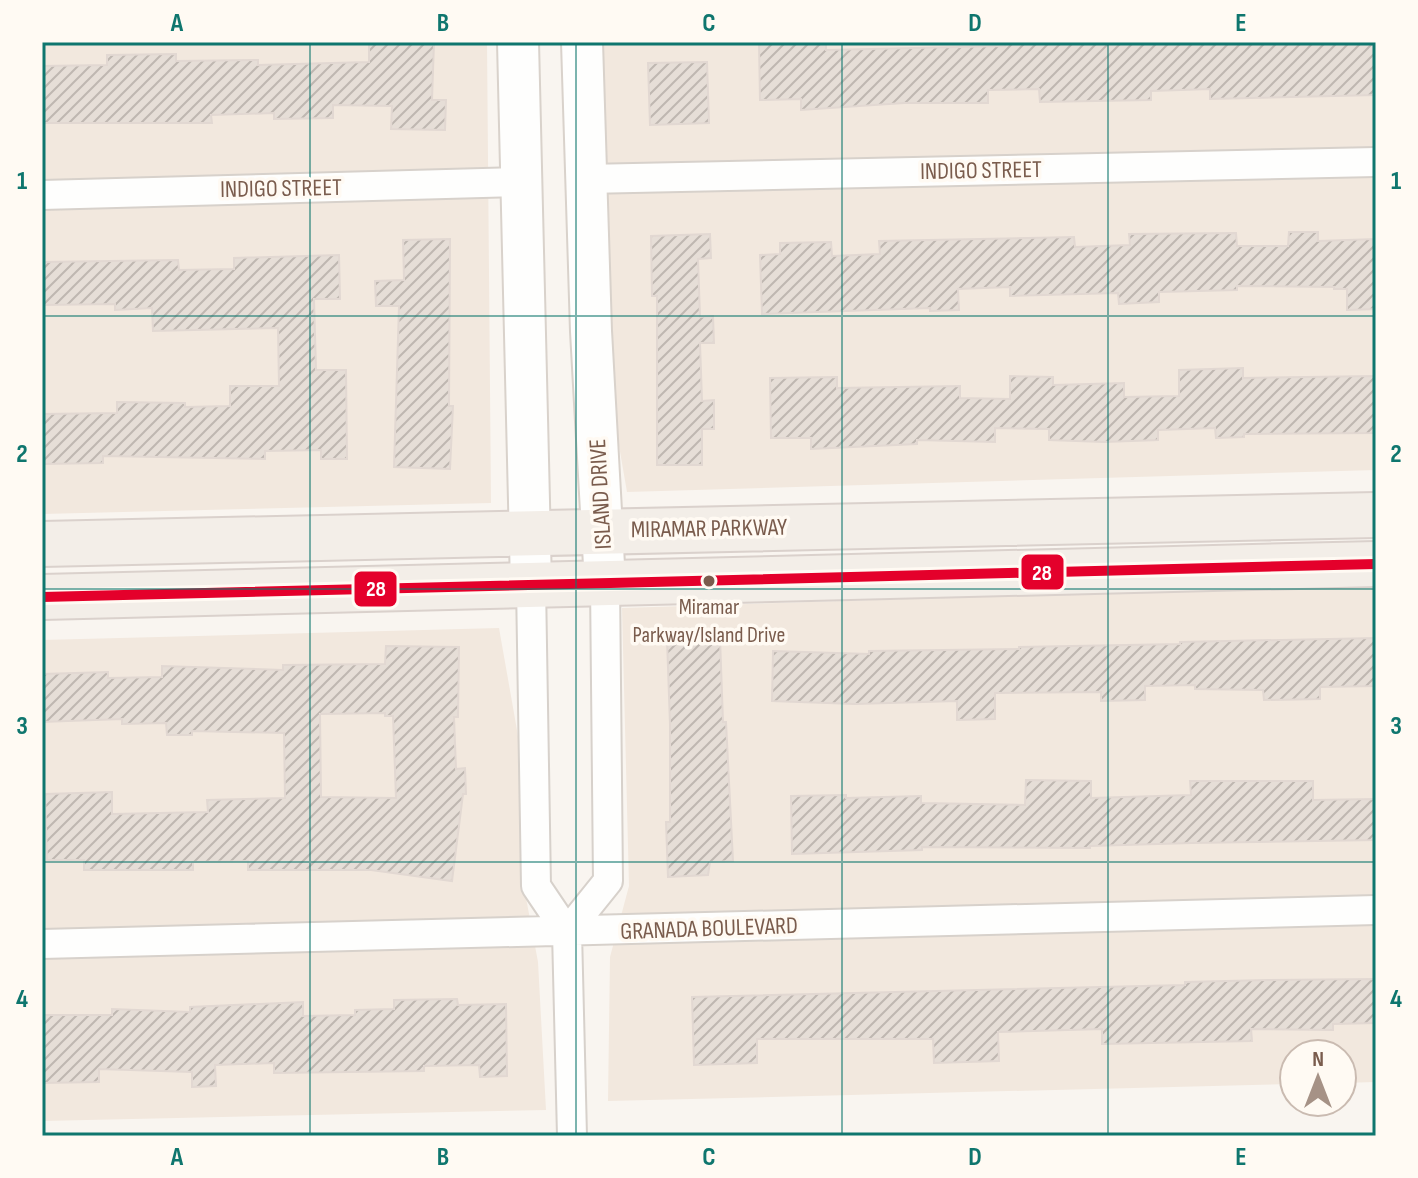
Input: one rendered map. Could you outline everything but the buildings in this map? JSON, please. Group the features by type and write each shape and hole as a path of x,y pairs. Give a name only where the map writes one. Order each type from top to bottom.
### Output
{"main road":[{"name":"MIRAMAR PARKWAY","path":"42,544 1376,515"},
{"path":"42,597 1376,564"}],"street":[{"path":"518,42 536,886 567,932 572,1136"},
{"name":"ISLAND DRIVE","path":"567,932 608,881 605,583 591,331 582,42"},
{"name":"INDIGO STREET","path":"586,179 1376,162"},
{"name":"INDIGO STREET","path":"42,195 521,182"},
{"name":"GRANADA BOULEVARD","path":"42,944 1376,910"}],"shaded area":[{"path":"42,42 487,42 491,503 42,514"},
{"path":"593,42 1376,42 1376,470 627,492 596,313"},
{"path":"1376,584 1376,1082 1358,1083 1358,1038 1278,1038 1278,1084 608,1101 610,957 629,886 622,608"},
{"path":"499,628 524,770 524,887 538,962 546,1110 42,1121 42,640"}],"transit line":[{"name":"28","path":"42,597 1376,564"}],"place":[{"name":"Miramar Parkway/Island Drive","path":"709,581"}]}
